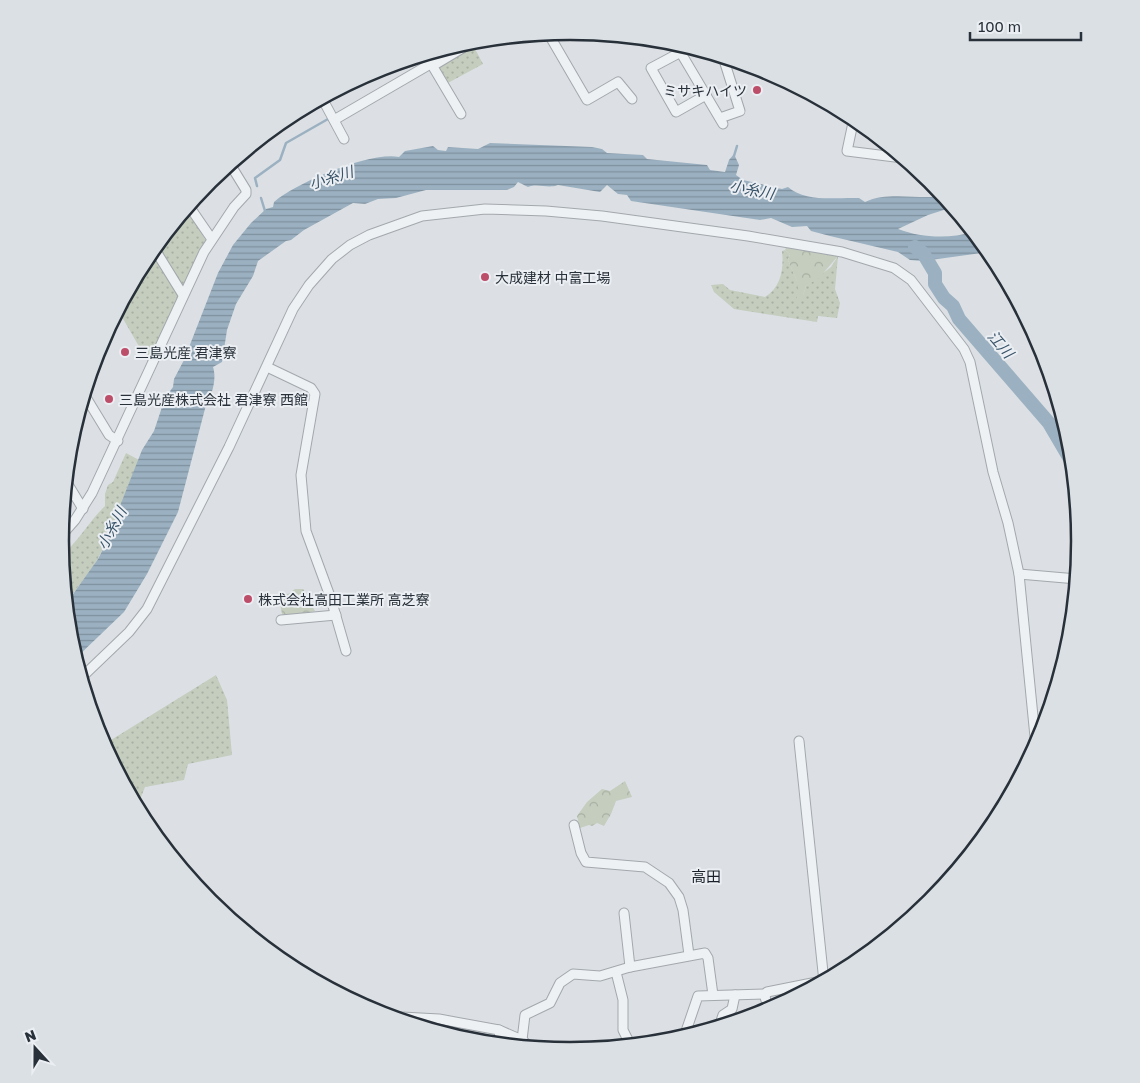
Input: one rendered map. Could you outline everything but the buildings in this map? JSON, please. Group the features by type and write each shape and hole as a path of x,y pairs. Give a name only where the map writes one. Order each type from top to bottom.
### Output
{"street":[{"path":"552,41 587,100 618,82 632,99"},
{"path":"680,53 651,68 676,112 706,95"},
{"path":"682,53 722,121 740,111 726,65"},
{"path":"334,120 432,63 436,64 452,54"},
{"path":"430,60 461,114"},
{"path":"325,104 344,139"},
{"path":"852,127 847,151 889,155"},
{"path":"70,525 83,509 118,441 183,295 211,238 246,194 246,190 233,169"},
{"path":"86,673 129,632 147,609 185,538 293,309 309,285 332,259 350,245 369,235 422,216 485,209 602,216 748,236 842,252 894,268 911,280 964,349 970,362 993,472 1008,523 1019,574 1034,730"},
{"path":"193,211 211,238"},
{"path":"158,255 183,295"},
{"path":"267,367 311,388 314,394 306,438 302,485 306,531 336,615 346,651"},
{"path":"89,402 108,435 118,441"},
{"path":"72,490 83,509"},
{"path":"1019,574 1070,578"},
{"path":"280,620 336,615"},
{"path":"799,741 824,974"},
{"path":"574,825 581,853 586,862 645,867 656,873 673,887 683,910 689,955"},
{"path":"624,913 630,968"},
{"path":"414,1018 439,1019 499,1030 522,1040 525,1015 550,1003 560,983 566,977 573,974 592,977 689,955 707,954 712,995"},
{"path":"616,972 623,1000 623,1030 628,1040"},
{"path":"687,1029 697,997 765,994 771,991 804,985"},
{"path":"765,994 767,1003"},
{"path":"721,1019 722,1015 732,1009 735,995"},
{"path":"499,1030 500,1038"}],"green space":[{"path":"475,49 483,64 446,84 438,67 466,51"},
{"path":"190,214 206,241 183,287 160,253"},
{"path":"787,246 838,256 819,278 806,286 801,301 797,300 797,281 788,260 790,254 785,250"},
{"path":"785,250 790,254 788,260 803,295 806,286 831,267 838,256 835,289 840,303 837,318 818,316 817,322 734,309 714,292 711,285 723,284 730,290 765,297 778,283 782,271 782,251"},
{"path":"156,258 178,294 178,298 148,362 122,317"},
{"path":"126,453 139,460 109,536 90,572 72,595 69,548 105,506 105,494 108,485 113,482"},
{"path":"295,589 303,589 306,593 293,608 312,606 315,611 286,617 282,614 278,592 288,594"},
{"path":"216,675 227,700 232,755 188,764 184,780 145,787 141,797 139,797 120,763 110,741"},
{"path":"625,781 632,797 616,801 604,826 597,823 580,828 577,816 587,802 602,789 610,791"}],"water":[{"name":"小糸川","path":"490,143 592,147 602,149 607,153 643,155 647,159 707,165 710,170 725,172 729,160 734,154 739,165 736,175 743,180 782,189 788,187 795,192 813,197 859,198 865,202 894,196 934,197 946,209 898,229 926,236 955,236 966,234 980,253 923,261 910,260 898,252 811,231 807,226 792,227 771,218 760,220 631,201 627,195 618,194 607,185 600,192 558,185 528,187 518,182 514,187 507,190 426,190 396,198 378,199 365,204 353,203 304,230 258,261 253,276 236,304 227,330 222,362 213,367 213,387 206,405 178,512 147,574 124,612 81,653 72,596 98,559 116,524 118,511 142,450 154,431 165,398 173,387 174,379 184,360 218,273 233,245 251,223 266,209 273,207 274,202 284,194 334,170 370,159 386,156 399,157 405,151 433,146 438,150 446,151 448,147 478,149"}],"waterway":[{"path":"257,186 255,178 280,160 286,143 328,119"},
{"path":"734,156 737,146"},
{"path":"261,198 265,211"},
{"name":"江川","path":"915,247 923,253 935,273 935,284 944,298 953,306 959,319 1049,423 1062,446"}],"place":[{"name":"ミサキハイツ","path":"757,90"},
{"name":"大成建材 中富工場","path":"485,277"},
{"name":"三島光産 君津寮","path":"125,352"},
{"name":"三島光産株式会社 君津寮 西館","path":"109,399"},
{"name":"株式会社高田工業所 高芝寮","path":"248,599"}],"district":[{"name":"高田","path":"706,876"}]}
